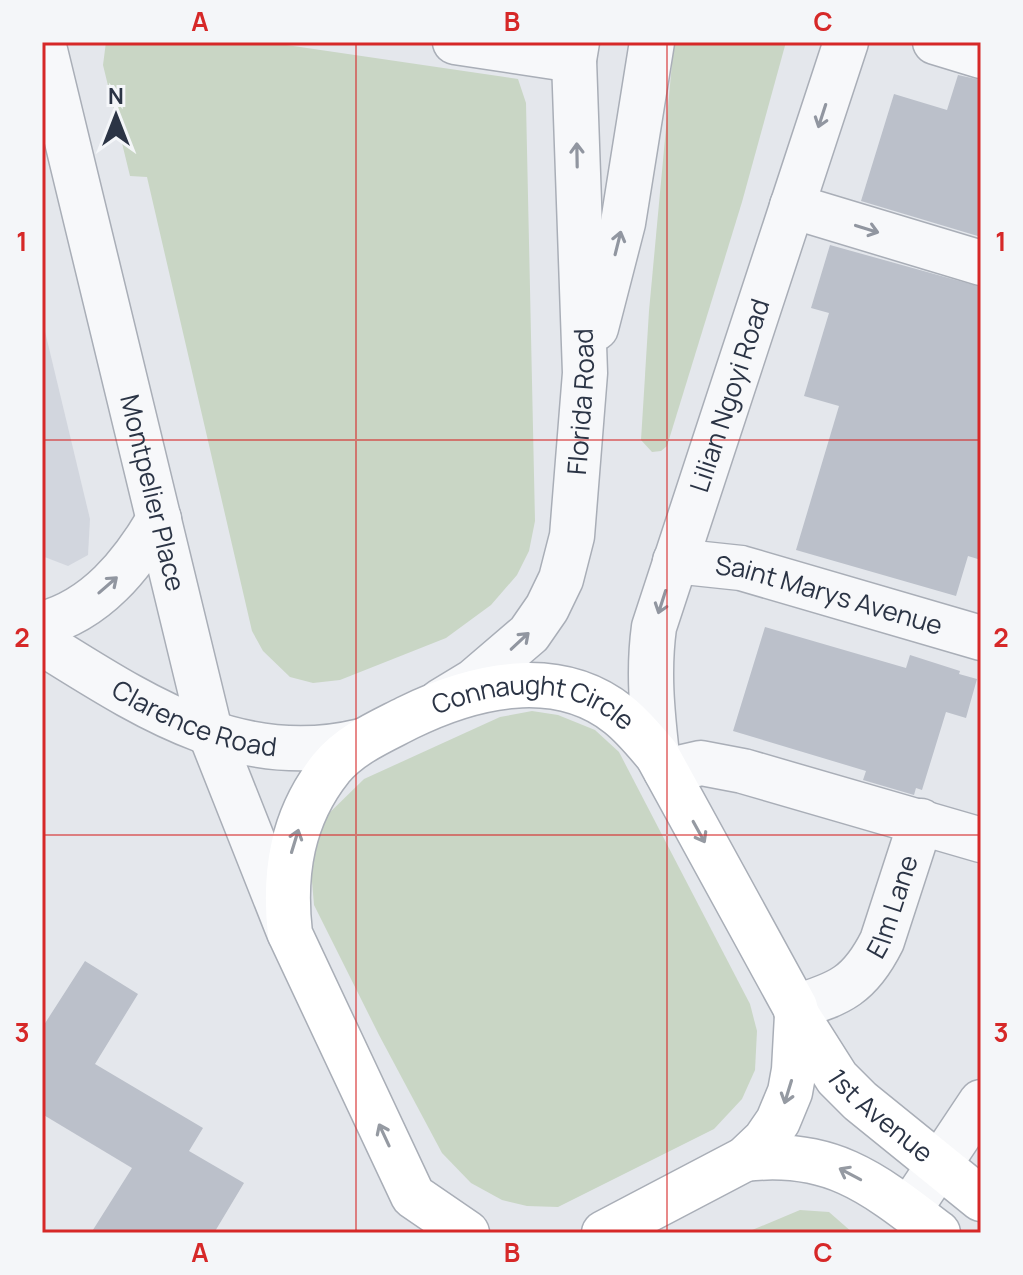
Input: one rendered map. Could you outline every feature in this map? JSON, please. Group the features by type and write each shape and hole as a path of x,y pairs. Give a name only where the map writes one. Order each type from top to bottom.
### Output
{"main road":[{"name":"Connaught Circle","path":"467,1233 420,1215 290,934 286,896 290,858 298,830 316,791 333,766 361,741 435,704 497,687 539,686 570,691 617,713 635,729 661,763 796,1011"},
{"path":"604,1233 745,1159 765,1140 778,1121 790,1092 796,1011"},
{"name":"1st Avenue","path":"796,1011 837,1078 886,1124 981,1199"},
{"path":"745,1159 776,1155 829,1163 855,1176 923,1222"}],"street":[{"name":"Montpelier Place","path":"43,42 211,735 290,934"},
{"path":"455,42 576,51"},
{"path":"585,373 623,223 652,42"},
{"path":"935,42 981,56"},
{"name":"Lilian Ngoyi Road","path":"661,763 649,690 649,658 654,627 843,47"},
{"name":"Florida Road","path":"435,704 474,681 529,634 547,608 561,579 572,536 585,373 576,51"},
{"path":"792,206 981,263"},
{"path":"42,624 86,603 115,580 140,552 159,519"},
{"name":"Saint Marys Avenue","path":"675,561 741,568 981,638"},
{"name":"Clarence Road","path":"42,643 127,696 172,720 211,735 280,748 329,749 361,741"},
{"path":"661,763 701,763 743,771 921,821"},
{"name":"Elm Lane","path":"796,1011 833,996 858,977 873,959 882,941 921,821 981,840"},
{"path":"923,1222 940,1167 981,1102"}],"shaded area":[{"path":"42,319 90,519 88,555 68,566 42,556"}],"green space":[{"path":"106,42 266,42 518,79 526,103 535,521 529,551 517,575 491,605 446,638 340,680 313,683 290,677 263,651 252,631 147,177 130,176 103,65"},
{"path":"674,42 786,42 742,202 667,446 661,451 652,452 641,440 649,311"},
{"path":"532,711 558,715 595,730 619,752 750,1004 757,1031 755,1070 742,1099 714,1129 558,1207 527,1206 502,1200 471,1183 442,1153 314,905 311,870 319,823 364,779 500,717"},
{"path":"800,1210 829,1212 853,1233 745,1233"}],"building":[{"path":"958,75 981,80 981,237 861,201 894,94 947,110"},
{"path":"830,245 981,287 981,560 968,556 956,596 796,550 839,406 804,396 829,313 811,308"},
{"path":"765,627 906,668 910,655 977,679 966,718 946,712 922,790 916,788 914,795 863,780 866,771 733,731"},
{"path":"85,961 138,994 95,1064 203,1128 189,1151 244,1183 214,1233 91,1233 132,1168 42,1114 42,1028"}]}
